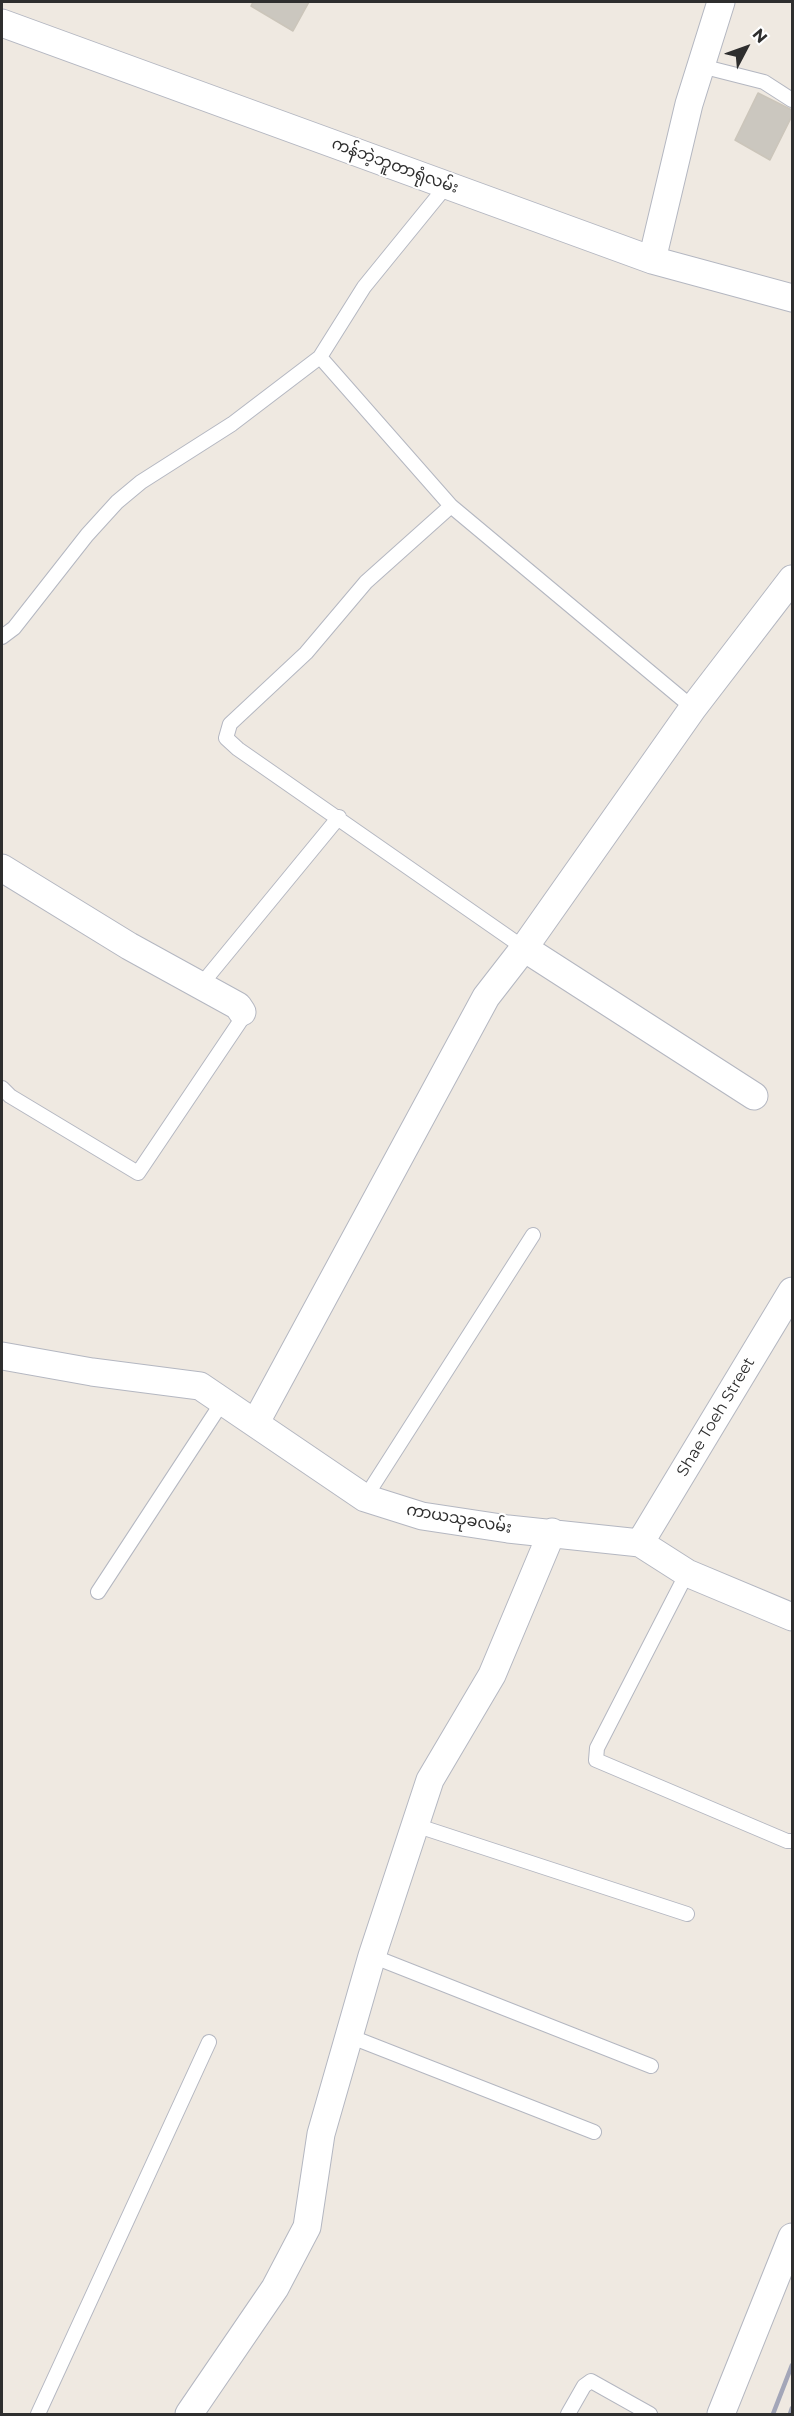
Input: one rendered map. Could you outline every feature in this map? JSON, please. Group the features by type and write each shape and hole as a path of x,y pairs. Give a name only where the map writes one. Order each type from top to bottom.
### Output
{"street":[{"path":"652,260 689,104 722,2"},
{"name":"ကန်ဘဲ့ဘူတာရုံလမ်း","path":"2,24 652,260 792,298"},
{"path":"256,1422 486,996 525,948 693,708 792,579"},
{"path":"2,868 200,986 238,1006 242,1012"},
{"path":"525,948 754,1096"},
{"name":"Shae Toeh Street","path":"640,1543 792,1291"},
{"name":"ကာယသုခလမ်း","path":"2,1356 92,1372 200,1386 365,1498 422,1516 508,1529 640,1543 687,1573 792,1617"},
{"path":"189,2415 275,2288 307,2227 321,2134 372,1956 430,1780 492,1675 552,1532"},
{"path":"721,2415 792,2237"}],"lane":[{"path":"701,66 764,82 792,100"},
{"path":"2,637 14,628 87,535 117,502 141,482 232,424 320,357 364,287 447,185"},
{"path":"320,357 451,506 693,708"},
{"path":"451,506 366,582 306,653 230,724 226,738 238,749 525,948"},
{"path":"200,986 339,818"},
{"path":"2,1088 10,1096 138,1173 241,1020 242,1012"},
{"path":"365,1498 533,1236"},
{"path":"98,1592 223,1401"},
{"path":"687,1573 597,1748 596,1760 792,1841"},
{"path":"415,1826 687,1914"},
{"path":"372,1956 651,2066"},
{"path":"349,2036 594,2132"},
{"path":"38,2415 209,2042"},
{"path":"568,2415 584,2386 591,2381 650,2415"}],"building":[{"path":"253,2 309,2 293,31 251,6"},
{"path":"758,93 792,110 792,116 770,160 735,140"}],"railway":[{"path":"773,2414 792,2365"},
{"path":"790,2414 792,2408"}]}
